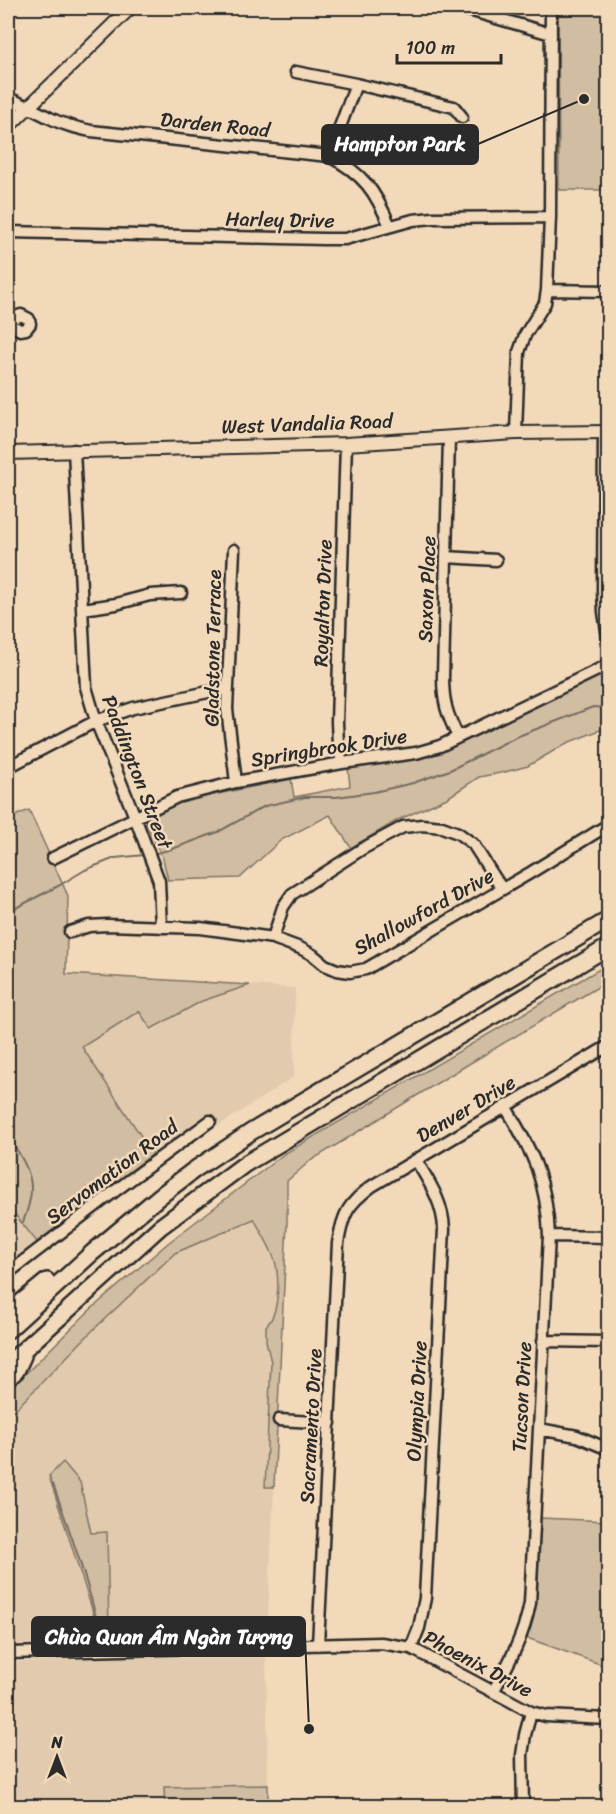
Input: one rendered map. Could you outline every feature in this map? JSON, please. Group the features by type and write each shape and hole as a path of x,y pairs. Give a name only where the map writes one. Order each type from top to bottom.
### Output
{"highway":[{"path":"8,1330 108,1239 194,1170 251,1132 609,920"},
{"path":"8,1364 160,1227 245,1164 609,947"},
{"path":"552,980 587,968 609,956"},
{"path":"8,1314 87,1250 108,1239"},
{"path":"8,1378 15,1371 30,1343"}],"main road":[{"path":"8,127 130,8"},
{"name":"West Vandalia Road","path":"8,453 346,444 516,433 606,432"}],"street":[{"path":"462,8 551,34"},
{"path":"516,433 519,352 525,335 545,303 547,290 550,217 551,8"},
{"path":"296,72 454,107 462,117"},
{"path":"329,156 356,84"},
{"name":"Darden Road","path":"8,98 51,119 91,131 329,156 345,164 361,177 378,198 390,226"},
{"name":"Harley Drive","path":"8,232 345,239 413,220 550,217"},
{"path":"547,290 609,291"},
{"path":"606,432 603,590 609,637"},
{"name":"Saxon Place","path":"449,438 443,697 447,714 458,737"},
{"name":"Royalton Drive","path":"342,763 337,722 346,444"},
{"name":"Paddington Street","path":"74,450 87,687 96,721 159,881 161,927"},
{"name":"Gladstone Terrace","path":"234,550 227,688 228,729 236,782"},
{"path":"446,557 496,560"},
{"path":"83,609 116,604 150,595 181,592"},
{"name":"Springbrook Drive","path":"53,858 177,797 236,782 342,763 416,753 440,746 609,665"},
{"path":"8,767 96,721 133,708 227,688"},
{"path":"273,938 282,907 292,894 362,849 403,827 422,825 442,827 458,833 473,844 502,889"},
{"name":"Shallowford Drive","path":"70,932 89,926 200,928 273,938 300,948 325,965 338,970 350,972 366,969 609,825"},
{"name":"Denver Drive","path":"347,1210 356,1198 372,1185 609,1046"},
{"name":"Tucson Drive","path":"493,1692 514,1655 529,1612 549,1236 547,1201 537,1165 527,1142 505,1106"},
{"name":"Servomation Road","path":"8,1273 210,1121"},
{"name":"Olympia Drive","path":"411,1648 419,1628 425,1598 444,1229 439,1200 416,1160"},
{"name":"Sacramento Drive","path":"318,1645 338,1243 341,1225 347,1210"},
{"path":"549,1236 609,1237"},
{"path":"543,1341 609,1342"},
{"path":"279,1420 330,1423"},
{"path":"539,1429 577,1436 609,1449"},
{"name":"Phoenix Drive","path":"8,1653 381,1643 411,1648 531,1712 546,1716 609,1719"},
{"path":"523,1806 522,1755 531,1712"}],"shaded area":[{"path":"558,8 608,8 608,190 559,190"},
{"path":"608,671 608,727 567,743 528,766 479,777 447,798 398,820 351,848 330,815 281,840 240,878 168,880 163,859 146,823 146,818 184,801 291,779 294,797 350,786 348,768 420,757 466,741"},
{"path":"29,810 68,896 66,974 250,985 202,1001 151,1029 139,1011 82,1047 153,1154 37,1242 8,1206 8,819"},
{"path":"608,964 608,981 310,1161 287,1181 287,1224 274,1487 265,1487 271,1362 266,1341 266,1326 271,1320 277,1301 278,1280 275,1260 254,1219 175,1253 93,1330 8,1417 8,1391 90,1310 168,1243 284,1154"},
{"path":"250,985 295,988 294,1077 218,1126 210,1113 153,1154 82,1047 139,1011 152,1028 202,1001"},
{"path":"8,1206 37,1242 8,1264"},
{"path":"254,1219 273,1254 277,1273 277,1301 266,1341 271,1362 266,1487 274,1487 267,1638 107,1642 109,1630 107,1533 91,1533 80,1482 95,1642 8,1645 8,1417 93,1330 175,1253"},
{"path":"63,1462 80,1482 91,1533 107,1532 109,1630 107,1642 95,1642 95,1622 92,1609 49,1476"},
{"path":"540,1518 608,1521 608,1667 527,1638 536,1594"},
{"path":"266,1652 268,1785 164,1787 165,1806 8,1806 8,1662"},
{"path":"268,1785 268,1806 165,1806 164,1787"}],"waterway":[{"path":"153,854 218,832 265,806 305,797 336,797 374,792 413,783 450,770 516,737 593,707 608,708"},
{"path":"8,912 85,870 115,858 144,855"},
{"path":"8,1136 23,1161 31,1182 30,1202 23,1222"},
{"path":"53,1484 86,1580 101,1639"}],"place":[{"name":"Hampton Park","path":"584,99"},
{"name":"Chùa Quan Âm Ngàn Tượng","path":"309,1729"}]}
